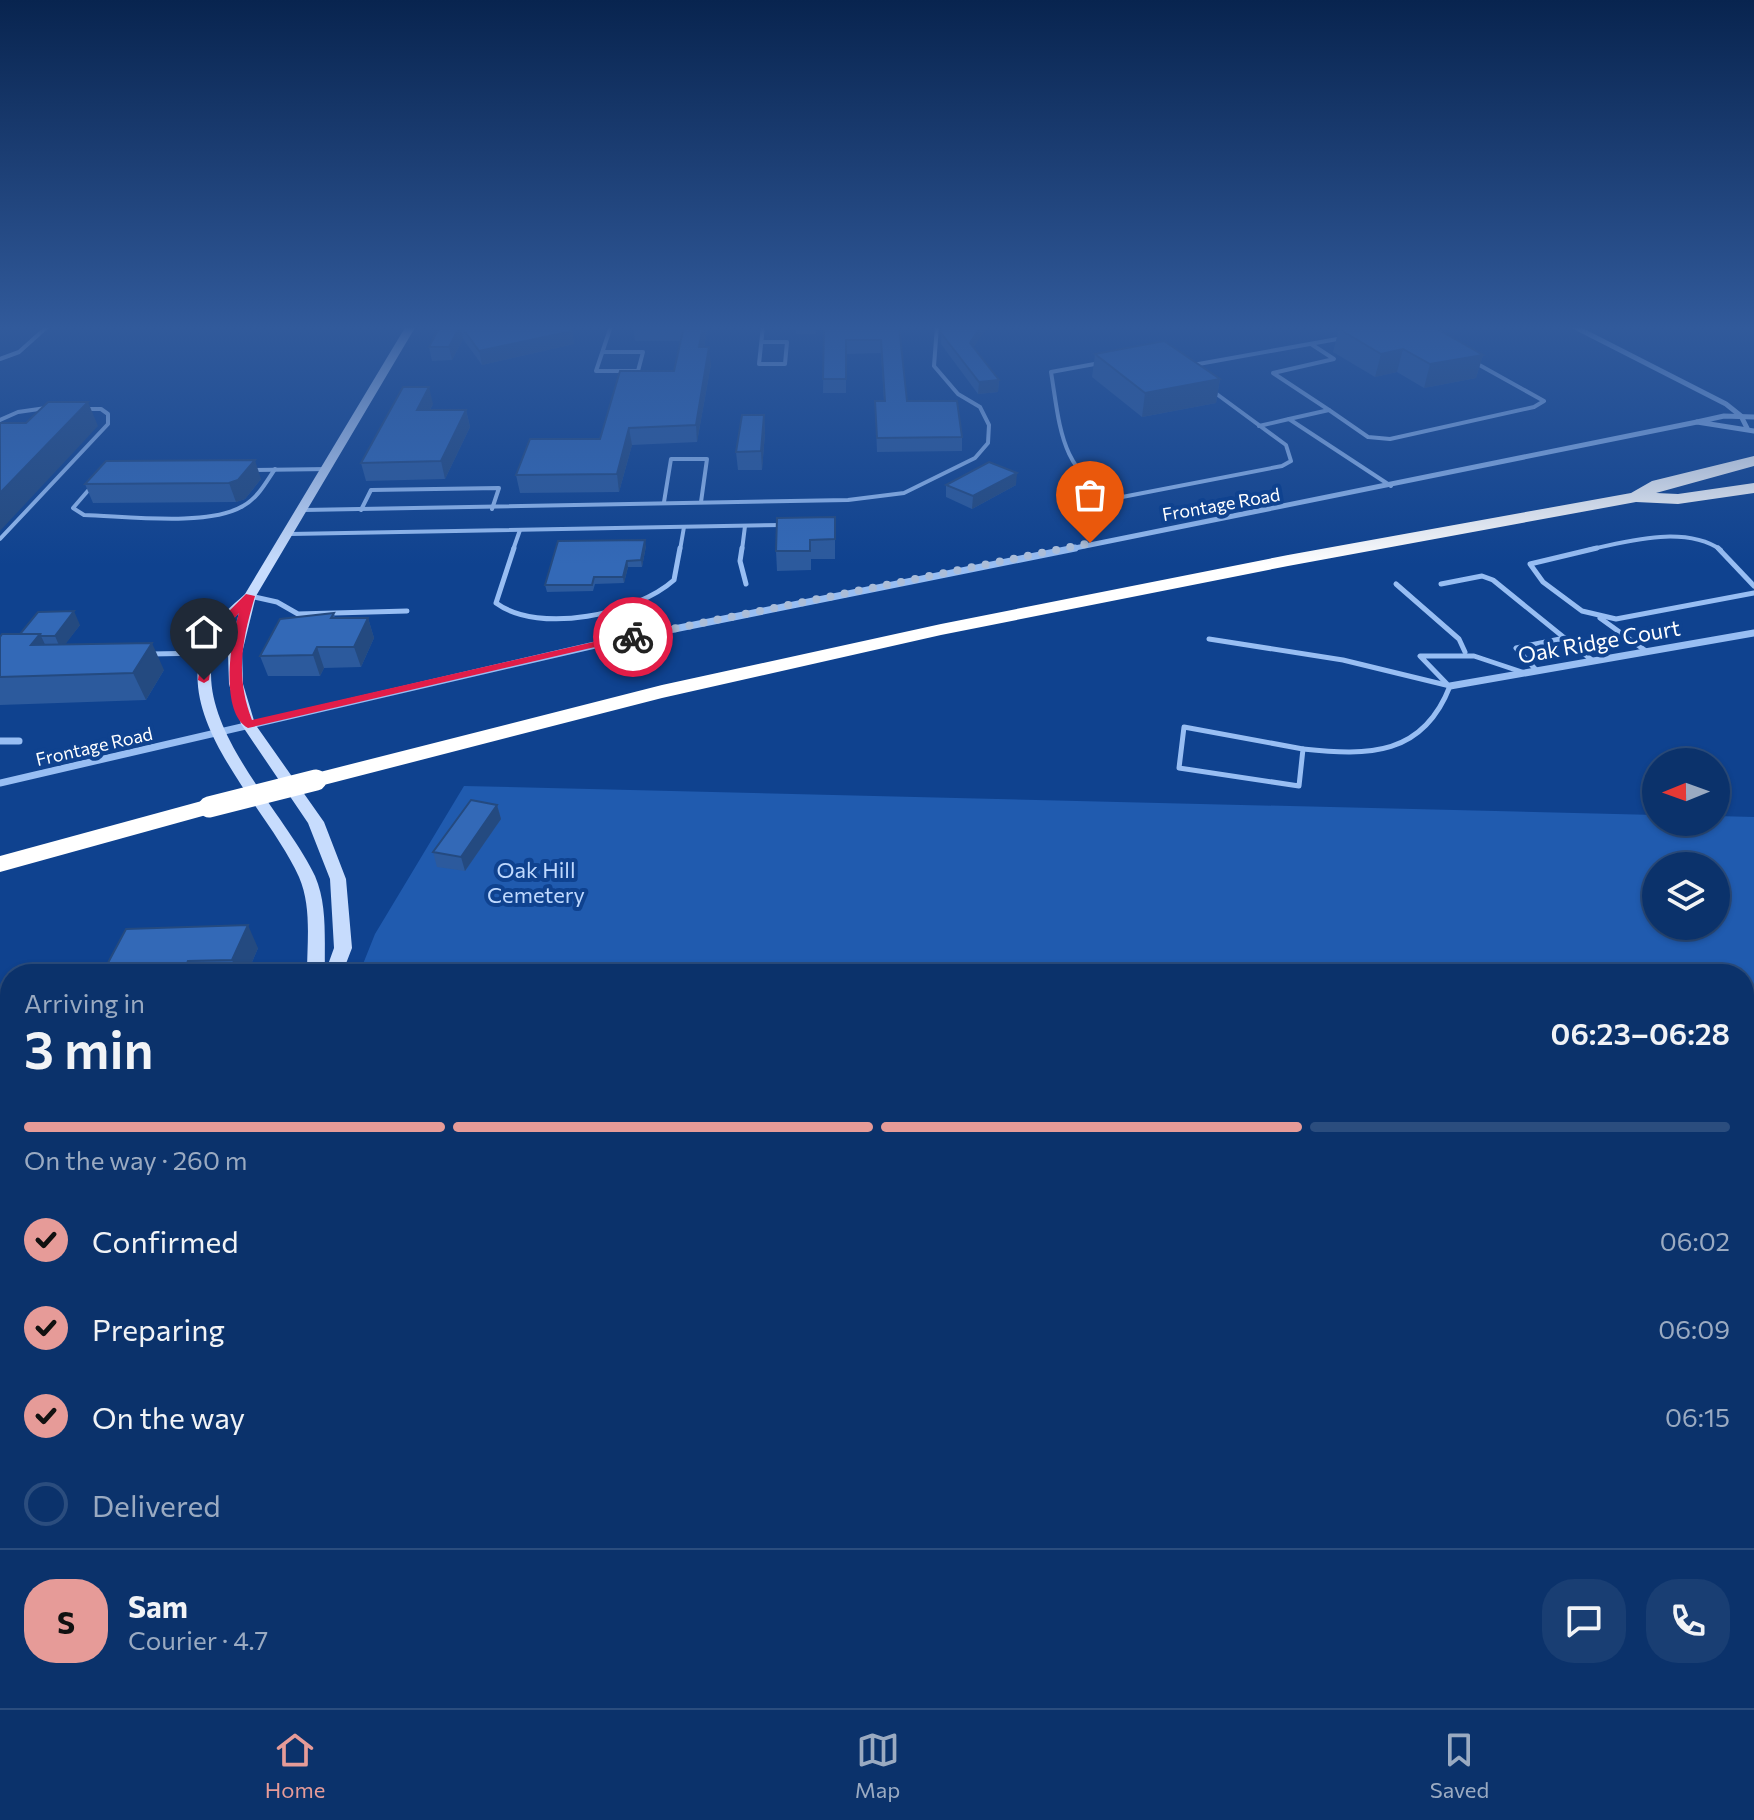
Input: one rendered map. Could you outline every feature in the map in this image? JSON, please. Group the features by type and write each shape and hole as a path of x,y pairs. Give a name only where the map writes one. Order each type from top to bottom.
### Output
{"highway":[{"path":"1636,497 1658,485 1754,461"},
{"path":"0,864 209,807 708,681 903,638 1264,564 1636,497 1678,499 1754,488"}],"street":[{"path":"315,964 309,880 217,731 203,693 207,653 216,630 250,596 365,406"},
{"path":"1724,406 1741,416 1751,430"},
{"name":"Frontage Road","path":"0,783 217,731 736,615 1391,486 1697,422 1754,417"},
{"name":"Frontage Road","path":"1697,422 1751,430"},
{"path":"250,596 237,636 235,669 239,700 248,724 316,822 338,879 343,948 337,964"},
{"name":"Oak Ridge Court","path":"1450,686 1754,633"},
{"path":"0,741 19,741"}],"lane":[{"path":"304,510 492,509 871,498 904,493 975,458 988,443 989,425 978,406"},
{"path":"1058,406 1068,458 1075,472 1102,494 1117,498 1138,497 1282,466 1291,461 1286,445 1231,406"},
{"path":"1323,406 1368,437 1390,439 1536,406"},
{"path":"0,420 18,412 48,408"},
{"path":"0,539 108,424 108,414 101,409 75,409"},
{"path":"1259,426 1329,410"},
{"path":"1289,419 1391,486"},
{"path":"664,502 671,459 707,459 701,502"},
{"path":"102,477 73,508 84,515 214,514 238,510 256,497 275,469"},
{"path":"246,470 328,469"},
{"path":"361,510 371,490 499,488 492,509"},
{"path":"290,534 790,525"},
{"path":"745,526 740,561 746,584"},
{"path":"520,530 496,603 501,610 516,615 604,613 646,600 674,580 684,527"},
{"path":"1646,651 1597,616 1566,600 1536,575 1530,564 1539,560 1683,538 1711,544 1723,551 1754,586"},
{"path":"1441,584 1482,576 1493,580 1593,661"},
{"path":"1396,584 1459,639 1465,652"},
{"path":"1597,616 1631,617 1754,593"},
{"path":"250,596 277,602 298,614 407,611"},
{"path":"1537,671 1516,648 1565,638"},
{"path":"1209,639 1343,660 1450,686"},
{"path":"1450,686 1420,656 1465,652 1493,658 1525,673"},
{"path":"143,654 207,653"},
{"path":"1303,749 1299,786 1179,768 1184,727 1303,749 1357,755 1383,752 1429,726 1445,708 1450,686"}],"green space":[{"name":"Oak Hill Cemetery","path":"464,786 1642,815 1642,836 1730,836 1730,816 1754,817 1754,964 363,964 375,934"}],"building":[{"path":"44,406 84,406 0,493 0,423 26,423"},
{"path":"393,406 419,406 417,410 466,410 441,461 361,463"},
{"path":"610,406 699,406 696,425 629,428 617,474 516,475 530,439 600,439"},
{"path":"875,406 958,406 962,437 877,438"},
{"path":"742,415 764,415 761,451 736,452"},
{"path":"255,460 238,480 229,483 85,484 106,461"},
{"path":"989,462 1017,473 973,496 946,485"},
{"path":"835,517 835,539 810,540 810,551 776,551 777,518"},
{"path":"645,540 641,560 627,561 623,577 594,577 592,585 545,585 558,541"},
{"path":"74,611 55,636 20,634 38,612"},
{"path":"334,613 331,618 368,618 354,647 317,647 313,655 260,656 280,619"},
{"path":"2,634 40,634 31,645 152,643 133,673 0,677"},
{"path":"471,800 497,805 461,857 433,852"},
{"path":"248,925 232,960 188,961 187,964 107,964 126,929"}],"way so far":[{"path":"633,637 1090,543"}],"route":[{"path":"204,680 207,653 216,630 250,596 235,653 236,684 248,724 633,637"}]}
